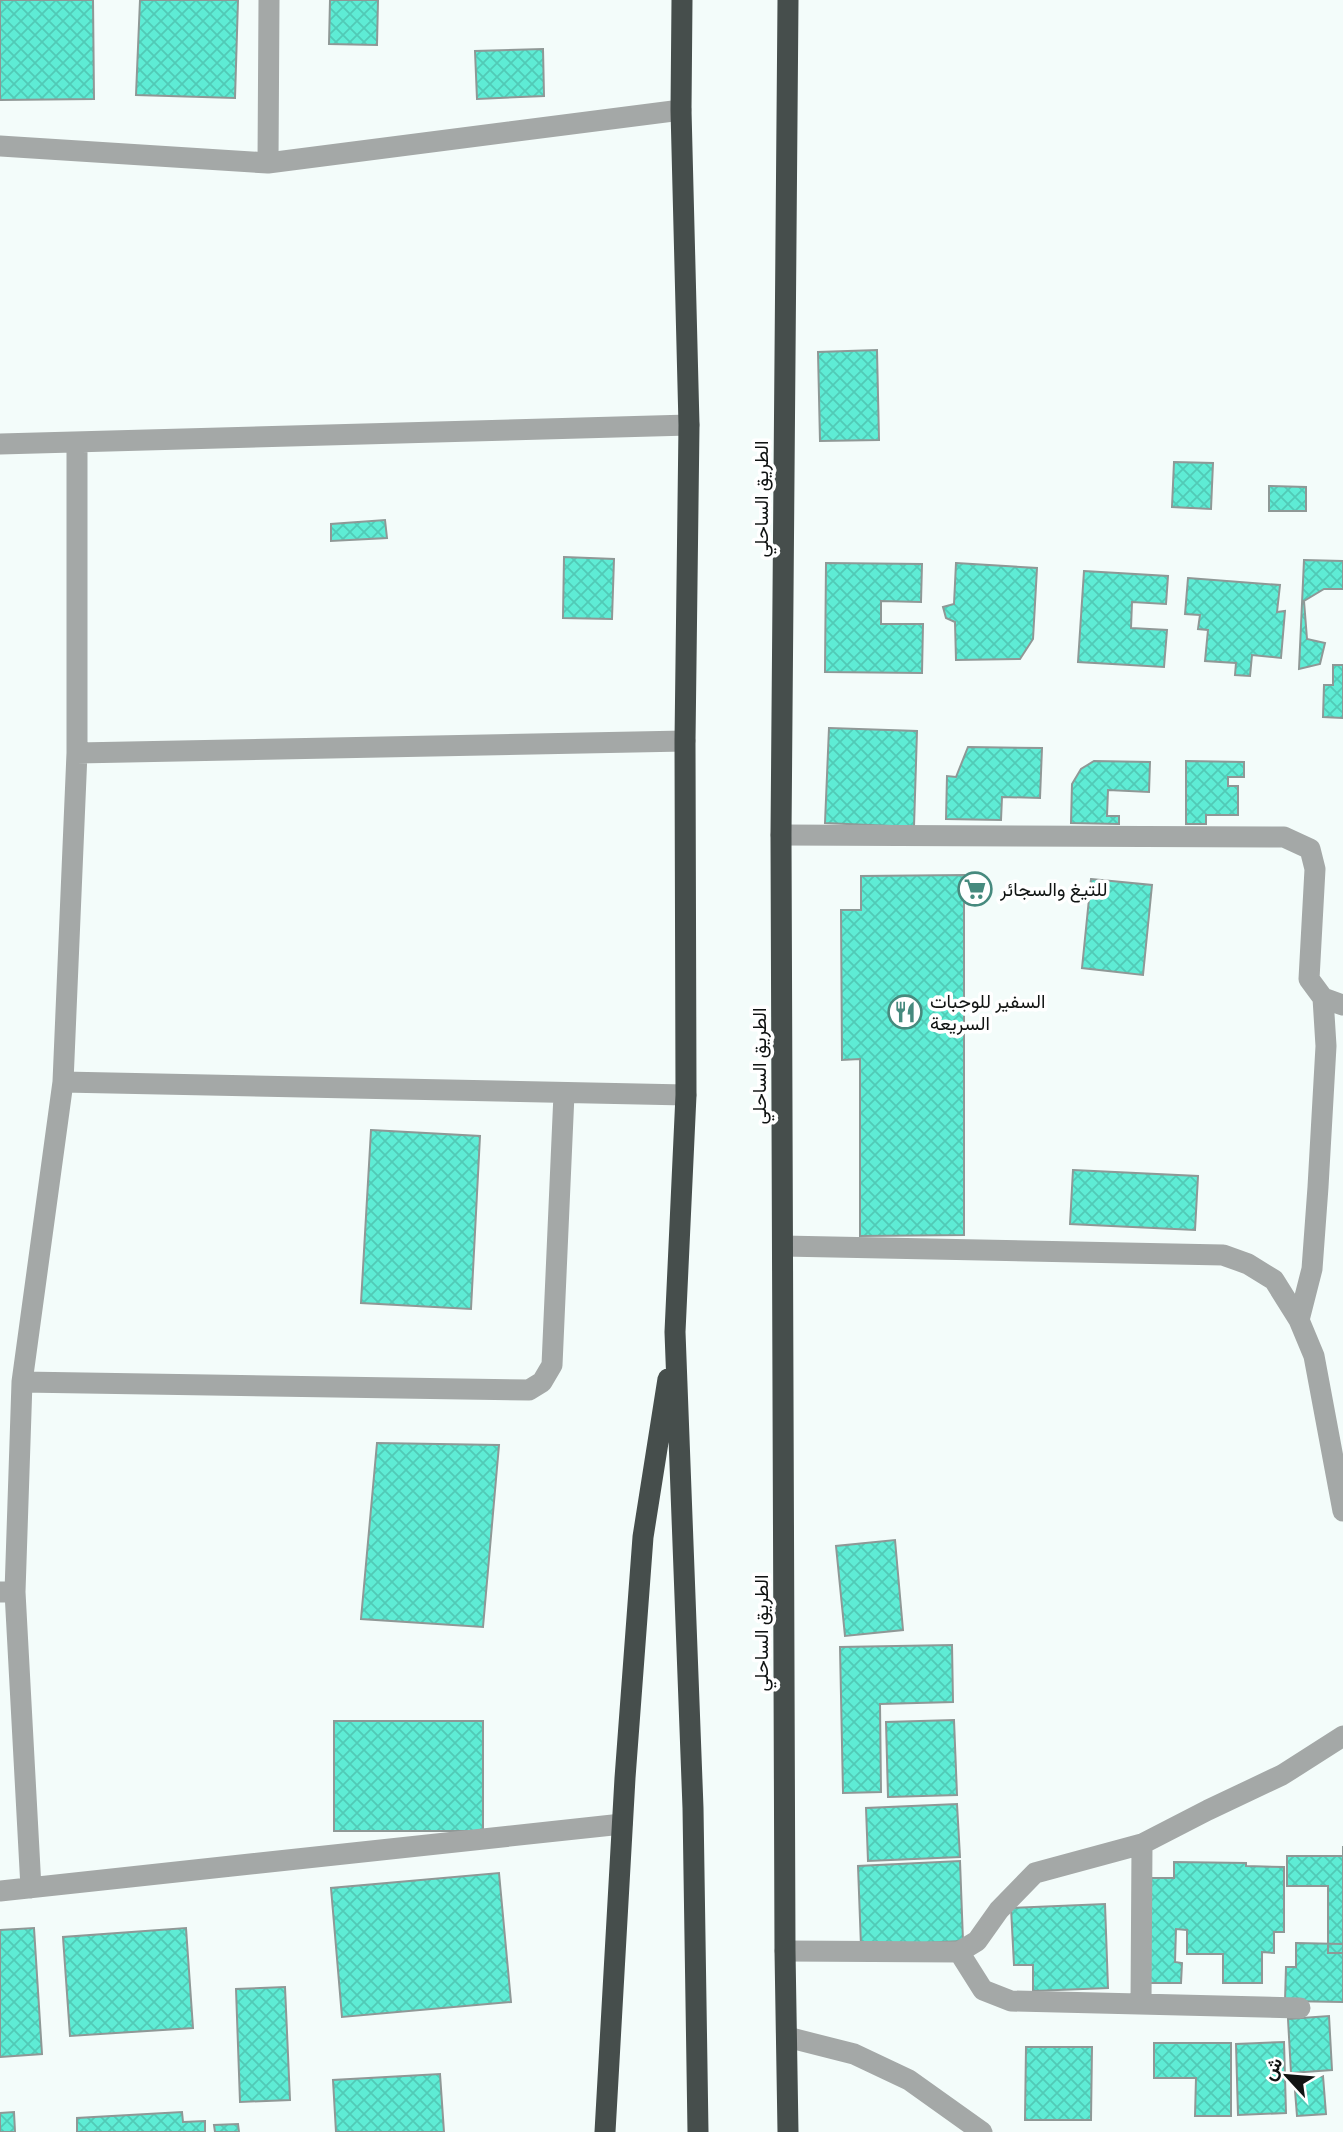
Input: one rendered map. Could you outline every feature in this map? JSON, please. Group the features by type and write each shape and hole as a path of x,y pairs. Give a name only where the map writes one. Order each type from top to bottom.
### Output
{"highway":[{"path":"682,0 681,110 689,425 685,741 686,1095 675,1332 693,1808 698,2132"},
{"name":"الطريق الساحلي","path":"788,0 781,835 788,2132"},
{"path":"605,2132 622,1824 643,1537 675,1332"}],"street":[{"path":"268,163 269,0"},
{"path":"0,146 268,163 681,110"},
{"path":"0,444 689,425"},
{"path":"31,1888 8,1592 22,1382 63,1082 77,753 77,443"},
{"path":"77,753 685,741"},
{"path":"781,835 1284,837 1310,849 1315,869 1309,979 1323,998 1326,1046 1312,1269 1299,1320"},
{"path":"1323,998 1343,1005"},
{"path":"63,1082 686,1095"},
{"path":"22,1382 529,1390 542,1382 552,1365 564,1094"},
{"path":"783,1246 1223,1255 1248,1264 1274,1280 1299,1320 1314,1356 1343,1510"},
{"path":"785,1951 960,1952 977,1941 999,1910 1035,1873 1142,1844 1282,1775 1343,1736"},
{"path":"0,1891 622,1824"},
{"path":"1141,2003 1142,1844"},
{"path":"960,1952 983,1990 1011,2001 1300,2008"},
{"path":"787,2038 854,2054 898,2075 982,2132"}],"building":[{"path":"0,0 93,0 94,99 0,100"},
{"path":"140,0 238,0 235,98 136,95"},
{"path":"330,0 378,0 377,45 329,44"},
{"path":"543,49 544,96 477,99 475,51"},
{"path":"877,350 879,440 820,441 818,352"},
{"path":"1174,462 1213,463 1211,509 1172,507"},
{"path":"1269,486 1306,487 1306,511 1269,511"},
{"path":"385,520 387,538 331,541 331,524"},
{"path":"564,557 614,559 612,619 563,618"},
{"path":"1304,560 1343,561 1343,589 1324,589 1304,601 1307,639 1325,643 1320,664 1299,669"},
{"path":"826,563 922,564 921,602 881,601 881,624 923,624 922,673 825,672"},
{"path":"956,563 1037,568 1033,639 1020,659 956,660 955,622 946,618 943,607 954,604"},
{"path":"1084,571 1168,576 1166,604 1132,602 1131,628 1167,630 1164,667 1078,662"},
{"path":"1188,578 1280,585 1277,612 1285,611 1281,658 1252,655 1250,676 1235,675 1236,663 1205,661 1208,630 1198,629 1200,615 1185,614"},
{"path":"1333,665 1343,665 1343,718 1323,717 1324,685 1333,685"},
{"path":"829,728 917,731 914,827 825,823"},
{"path":"968,747 1042,748 1040,798 1002,797 1001,820 946,819 947,776 956,777"},
{"path":"1094,761 1150,762 1149,792 1108,790 1107,816 1119,816 1119,824 1071,823 1072,784 1081,769"},
{"path":"1186,761 1244,762 1244,777 1228,777 1228,786 1238,786 1238,815 1206,815 1206,824 1186,824"},
{"path":"964,875 964,1235 860,1236 860,1059 842,1060 841,910 861,910 861,876"},
{"path":"1091,879 1152,885 1143,975 1082,968"},
{"path":"371,1130 480,1136 471,1309 361,1303"},
{"path":"1073,1170 1198,1176 1195,1230 1070,1224"},
{"path":"377,1443 499,1445 483,1627 361,1619"},
{"path":"895,1540 903,1630 845,1636 836,1546"},
{"path":"952,1645 953,1702 880,1704 881,1792 843,1793 840,1647"},
{"path":"954,1720 957,1795 888,1797 886,1722"},
{"path":"334,1721 483,1721 483,1831 334,1831"},
{"path":"957,1804 960,1857 868,1861 866,1808"},
{"path":"1287,1856 1343,1856 1343,1953 1328,1953 1328,1886 1287,1886"},
{"path":"960,1861 963,1941 861,1946 858,1866"},
{"path":"1174,1862 1246,1863 1246,1866 1284,1867 1284,1932 1274,1932 1274,1953 1262,1952 1262,1983 1223,1983 1223,1954 1187,1954 1187,1930 1176,1929 1175,1962 1182,1963 1181,1983 1146,1983 1148,1878 1174,1878"},
{"path":"499,1873 511,2002 342,2017 331,1888"},
{"path":"1105,1904 1108,1988 1033,1991 1033,1965 1014,1965 1011,1908"},
{"path":"34,1928 42,2054 0,2057 0,1930"},
{"path":"186,1928 193,2028 70,2036 63,1937"},
{"path":"1296,1943 1343,1944 1343,2002 1285,2001 1286,1967 1296,1967"},
{"path":"285,1987 290,2100 240,2102 236,1989"},
{"path":"1329,2016 1332,2070 1291,2073 1288,2019"},
{"path":"1284,2042 1286,2113 1238,2115 1236,2044"},
{"path":"1154,2043 1231,2043 1231,2116 1195,2116 1196,2078 1154,2078"},
{"path":"1026,2047 1092,2047 1091,2120 1025,2120"},
{"path":"440,2074 444,2132 336,2132 333,2080"},
{"path":"1323,2076 1326,2114 1297,2116 1294,2078"},
{"path":"14,2112 15,2132 0,2132 0,2113"},
{"path":"182,2112 183,2122 205,2121 205,2132 77,2132 77,2118"},
{"path":"238,2124 239,2132 215,2132 214,2125"}],"place":[{"name":"للتيغ والسجائر","path":"975,889"},
{"name":"السفير للوجبات السريعة","path":"905,1012"}]}
